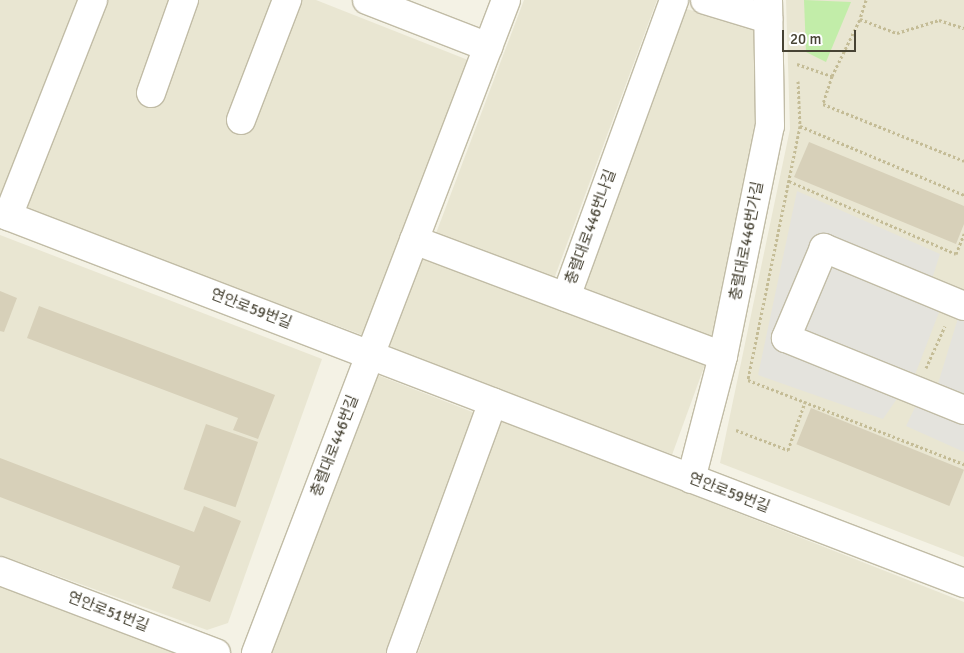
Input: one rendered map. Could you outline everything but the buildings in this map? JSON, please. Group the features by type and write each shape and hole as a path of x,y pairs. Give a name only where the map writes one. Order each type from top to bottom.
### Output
{"street":[{"name":"연안로59번길","path":"92,0 4,215 964,583"},
{"path":"151,92 184,0"},
{"path":"241,120 287,0"},
{"path":"367,0 488,47"},
{"name":"충렬대로446번길","path":"256,653 506,0"},
{"name":"충렬대로446번나길","path":"674,0 566,297 723,356"},
{"path":"705,0 768,10"},
{"name":"충렬대로446번가길","path":"691,479 723,356 770,126 768,10"},
{"path":"414,240 566,297"},
{"path":"961,297 824,248 786,338 964,410"},
{"path":"401,653 493,402"},
{"name":"연안로51번길","path":"0,571 216,653"}],"path":[{"path":"866,0 860,19 832,76 823,104 964,161"},
{"path":"860,19 897,33 939,20 964,28"},
{"path":"797,64 832,76"},
{"path":"800,126 964,195"},
{"path":"789,181 956,254 964,234"},
{"path":"916,391 961,297"},
{"path":"736,430 788,450 805,402"}],"shaded area":[{"path":"0,0 77,0 0,196"},
{"path":"101,0 316,0 468,60 365,336 21,208"},
{"path":"524,0 657,0 554,279 435,236"},
{"path":"786,0 964,0 964,557 720,463 790,129"},
{"path":"679,7 758,28 755,128 716,345 581,290"},
{"path":"797,191 940,254 931,282 813,238 782,346 905,387 883,419 758,375"},
{"path":"0,235 322,359 228,623 207,630 0,555"},
{"path":"422,256 707,360 672,455 387,351"},
{"path":"829,264 941,307 915,376 802,333"},
{"path":"958,318 964,320 964,400 937,387"},
{"path":"375,374 475,413 389,653 266,653"},
{"path":"919,399 964,414 964,452 906,426"},
{"path":"499,419 964,602 964,653 418,653"},
{"path":"0,584 181,653 0,653"}],"green space":[{"path":"804,0 851,2 826,62 806,52"}]}
